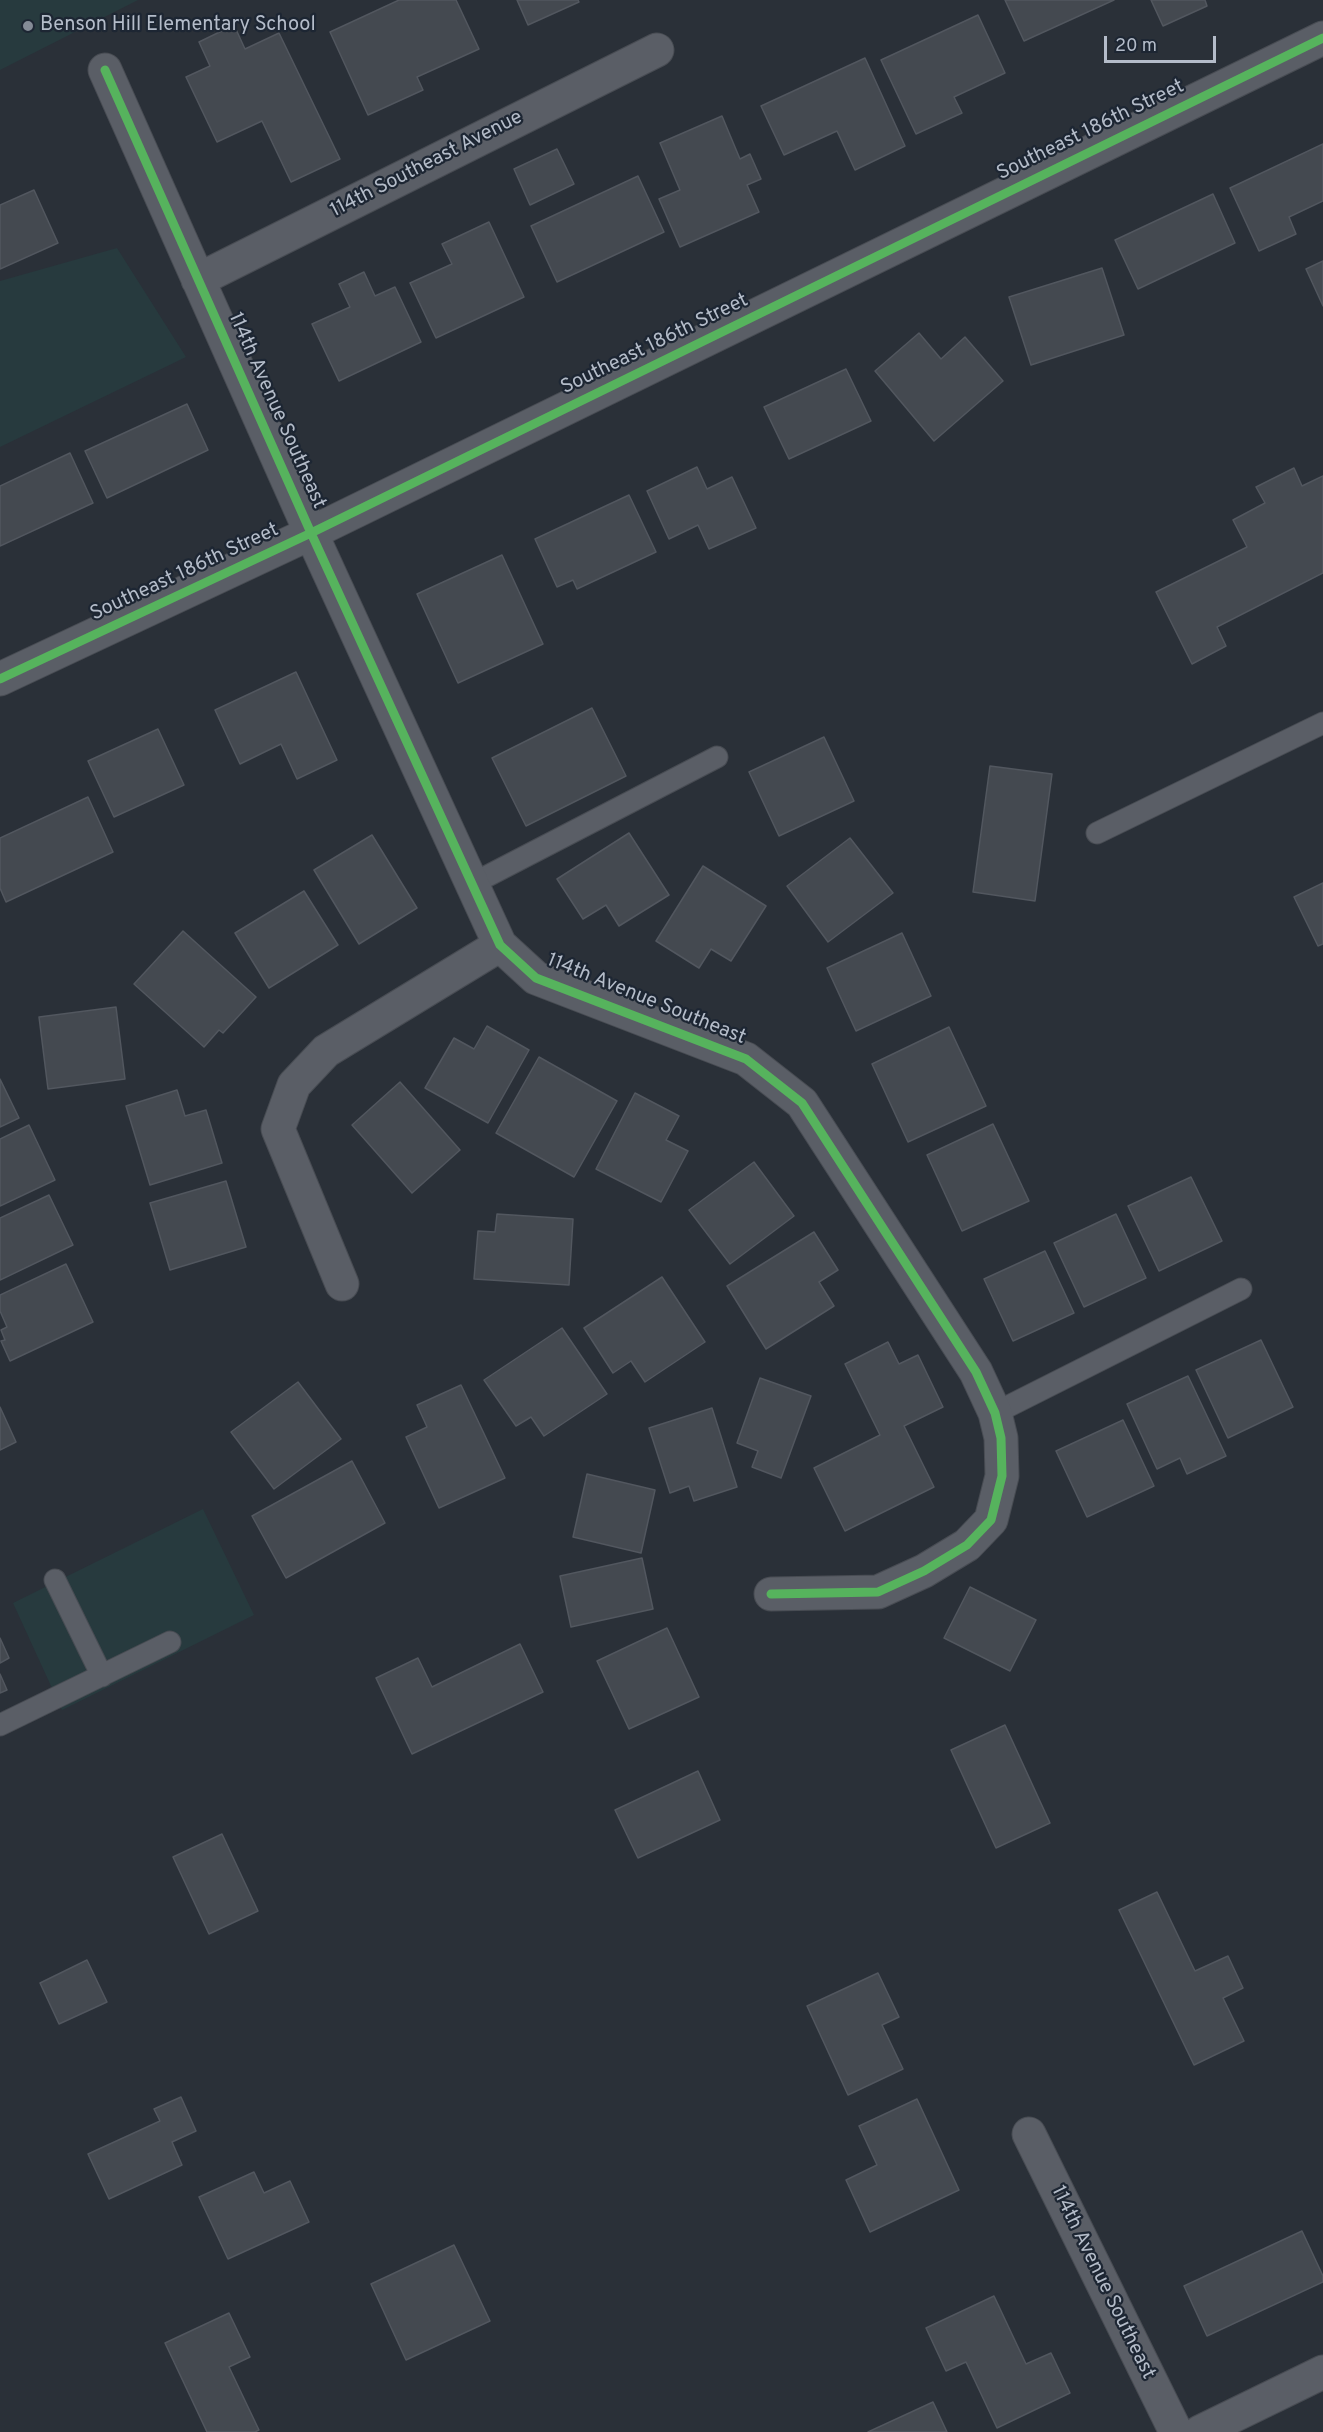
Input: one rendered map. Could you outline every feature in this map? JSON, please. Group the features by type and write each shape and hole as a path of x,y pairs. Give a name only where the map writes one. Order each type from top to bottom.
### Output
{"street":[{"name":"Southeast 186th Street","path":"0,679 311,534 1323,38"},
{"name":"114th Southeast Avenue","path":"198,280 657,50"},
{"name":"114th Avenue Southeast","path":"105,70 311,534 500,945 536,978 746,1059 802,1103 976,1372 995,1413 1001,1438 1002,1476 991,1520 967,1545 924,1571 878,1592 771,1594"},
{"path":"342,1284 278,1128 294,1085 326,1051 500,945"},
{"name":"114th Avenue Southeast","path":"1029,2134 1176,2432"},
{"path":"1200,2432 1323,2372"}],"lane":[{"path":"1097,833 1323,723"},
{"path":"472,884 717,757"},
{"path":"995,1413 1241,1288"},
{"path":"55,1580 102,1676"},
{"path":"0,1725 170,1642"}],"green space":[{"name":"Benson Hill Elementary School","path":"0,0 138,0 0,70"},
{"path":"117,248 186,357 0,447 0,281"},
{"path":"203,1509 254,1615 62,1710 13,1603"}],"building":[{"path":"399,0 456,0 479,49 417,77 423,90 368,115 330,32"},
{"path":"517,0 578,0 579,2 528,25"},
{"path":"1005,0 1114,0 1024,41"},
{"path":"1151,0 1205,0 1207,6 1163,26"},
{"path":"978,15 1005,73 954,97 962,113 916,134 881,60"},
{"path":"234,25 245,49 279,33 340,159 291,182 262,121 217,142 186,77 210,66 199,42"},
{"path":"865,58 905,146 855,170 837,131 784,155 761,106"},
{"path":"722,116 740,159 750,154 761,179 747,185 759,212 680,247 659,199 680,190 660,143"},
{"path":"1323,144 1323,201 1289,217 1296,234 1259,251 1230,188"},
{"path":"557,149 574,184 530,205 514,169"},
{"path":"638,176 664,232 557,282 531,226"},
{"path":"34,190 58,243 0,269 0,205"},
{"path":"1213,194 1235,243 1138,289 1115,240"},
{"path":"489,222 524,297 436,338 410,283 452,264 442,244"},
{"path":"1323,261 1323,306 1306,269"},
{"path":"1102,268 1124,335 1031,365 1009,297"},
{"path":"364,272 375,296 395,287 421,342 339,381 312,324 350,307 339,284"},
{"path":"919,333 941,359 965,337 1003,381 934,441 875,371"},
{"path":"846,369 871,421 789,459 764,407"},
{"path":"187,404 208,450 107,498 85,451"},
{"path":"70,453 93,503 0,546 0,486"},
{"path":"697,467 707,489 732,477 756,528 709,549 698,525 669,539 647,491"},
{"path":"1294,468 1302,486 1323,476 1323,573 1217,627 1226,646 1192,664 1156,592 1247,547 1233,520 1265,503 1256,487"},
{"path":"629,495 656,552 577,589 573,580 557,587 535,539"},
{"path":"502,555 543,644 458,683 417,594"},
{"path":"296,672 337,760 297,779 281,744 240,764 215,710"},
{"path":"592,708 626,776 526,826 492,758"},
{"path":"158,729 184,785 114,817 88,761"},
{"path":"824,737 854,801 779,836 749,772"},
{"path":"990,766 1052,774 1035,901 973,892"},
{"path":"88,797 113,852 6,902 0,888 0,838"},
{"path":"629,833 669,895 619,926 606,905 583,919 557,879"},
{"path":"372,835 417,908 359,944 314,870"},
{"path":"850,838 893,893 828,942 787,886"},
{"path":"703,866 766,906 731,961 711,949 699,968 656,941"},
{"path":"1323,883 1323,944 1318,946 1294,897"},
{"path":"304,891 338,945 269,988 235,933"},
{"path":"183,931 256,997 223,1033 219,1030 204,1047 134,984"},
{"path":"902,933 931,996 856,1031 827,968"},
{"path":"116,1007 125,1079 48,1089 39,1017"},
{"path":"487,1026 529,1050 488,1123 425,1088 454,1038 474,1049"},
{"path":"949,1027 986,1106 908,1142 872,1064"},
{"path":"539,1057 617,1101 574,1177 496,1133"},
{"path":"0,1079 19,1118 0,1127"},
{"path":"400,1082 460,1150 412,1193 352,1125"},
{"path":"177,1090 185,1116 206,1110 222,1163 150,1185 126,1106"},
{"path":"635,1093 679,1116 666,1140 688,1151 661,1202 596,1169"},
{"path":"993,1124 1029,1201 962,1231 927,1155"},
{"path":"29,1125 55,1180 0,1206 0,1139"},
{"path":"754,1162 794,1216 730,1264 689,1210"},
{"path":"1191,1177 1222,1241 1159,1271 1128,1206"},
{"path":"226,1181 246,1247 170,1270 150,1203"},
{"path":"49,1195 73,1245 0,1280 0,1218"},
{"path":"497,1214 573,1219 569,1285 474,1279 478,1231 495,1232"},
{"path":"1116,1214 1146,1278 1084,1307 1054,1243"},
{"path":"814,1232 838,1270 819,1282 834,1306 766,1349 727,1286"},
{"path":"1045,1251 1074,1313 1013,1341 984,1279"},
{"path":"66,1264 93,1322 10,1361 1,1341 5,1340 1,1330 7,1327 0,1311 0,1295"},
{"path":"662,1277 705,1342 645,1382 631,1361 613,1373 584,1328"},
{"path":"562,1328 607,1394 544,1436 531,1417 516,1426 484,1380"},
{"path":"1261,1340 1293,1407 1228,1438 1196,1370"},
{"path":"888,1342 899,1364 918,1355 943,1407 904,1426 934,1487 845,1531 814,1468 880,1435 845,1364"},
{"path":"1188,1376 1226,1456 1187,1474 1180,1458 1157,1469 1127,1404"},
{"path":"760,1378 811,1396 781,1478 752,1467 758,1451 737,1443"},
{"path":"298,1382 341,1439 274,1489 231,1432"},
{"path":"461,1385 505,1478 439,1508 406,1437 427,1427 417,1405"},
{"path":"0,1407 16,1442 0,1450"},
{"path":"712,1408 737,1487 694,1501 689,1486 670,1493 649,1428"},
{"path":"1123,1420 1154,1486 1087,1517 1056,1451"},
{"path":"352,1461 385,1523 286,1578 252,1516"},
{"path":"587,1474 655,1490 641,1553 573,1537"},
{"path":"642,1558 653,1609 571,1627 560,1576"},
{"path":"970,1587 1036,1620 1010,1671 944,1638"},
{"path":"667,1628 699,1697 629,1729 597,1661"},
{"path":"0,1638 9,1658 0,1663"},
{"path":"520,1644 543,1692 412,1754 376,1678 418,1658 432,1687"},
{"path":"0,1674 7,1690 0,1693"},
{"path":"1005,1725 1050,1823 996,1848 951,1750"},
{"path":"698,1771 720,1820 638,1858 615,1810"},
{"path":"222,1834 258,1911 209,1934 173,1857"},
{"path":"1157,1892 1195,1971 1228,1956 1243,1988 1223,1998 1244,2041 1194,2065 1119,1910"},
{"path":"87,1960 107,2002 59,2024 40,1983"},
{"path":"878,1973 899,2017 882,2025 903,2069 848,2095 807,2006"},
{"path":"181,2097 196,2131 172,2142 182,2165 109,2199 88,2154 160,2121 154,2109"},
{"path":"917,2099 959,2190 870,2232 846,2180 877,2165 859,2126"},
{"path":"254,2172 264,2193 290,2181 309,2222 228,2259 199,2197"},
{"path":"1302,2231 1323,2276 1323,2282 1207,2336 1184,2286"},
{"path":"454,2245 490,2321 406,2360 371,2284"},
{"path":"994,2296 1026,2364 1051,2353 1070,2393 997,2428 966,2362 946,2371 926,2328"},
{"path":"229,2313 250,2357 229,2367 259,2430 255,2432 207,2432 165,2343"},
{"path":"933,2402 947,2432 868,2432"}],"cycle path":[{"path":"0,679 311,533 1323,38"},
{"path":"105,70 311,533 500,945 536,978 746,1059 802,1103 976,1372 995,1413 1001,1438 1002,1476 991,1520 967,1545 924,1571 878,1592 771,1594"}],"place":[{"name":"Benson Hill Elementary School","path":"28,26"}]}
